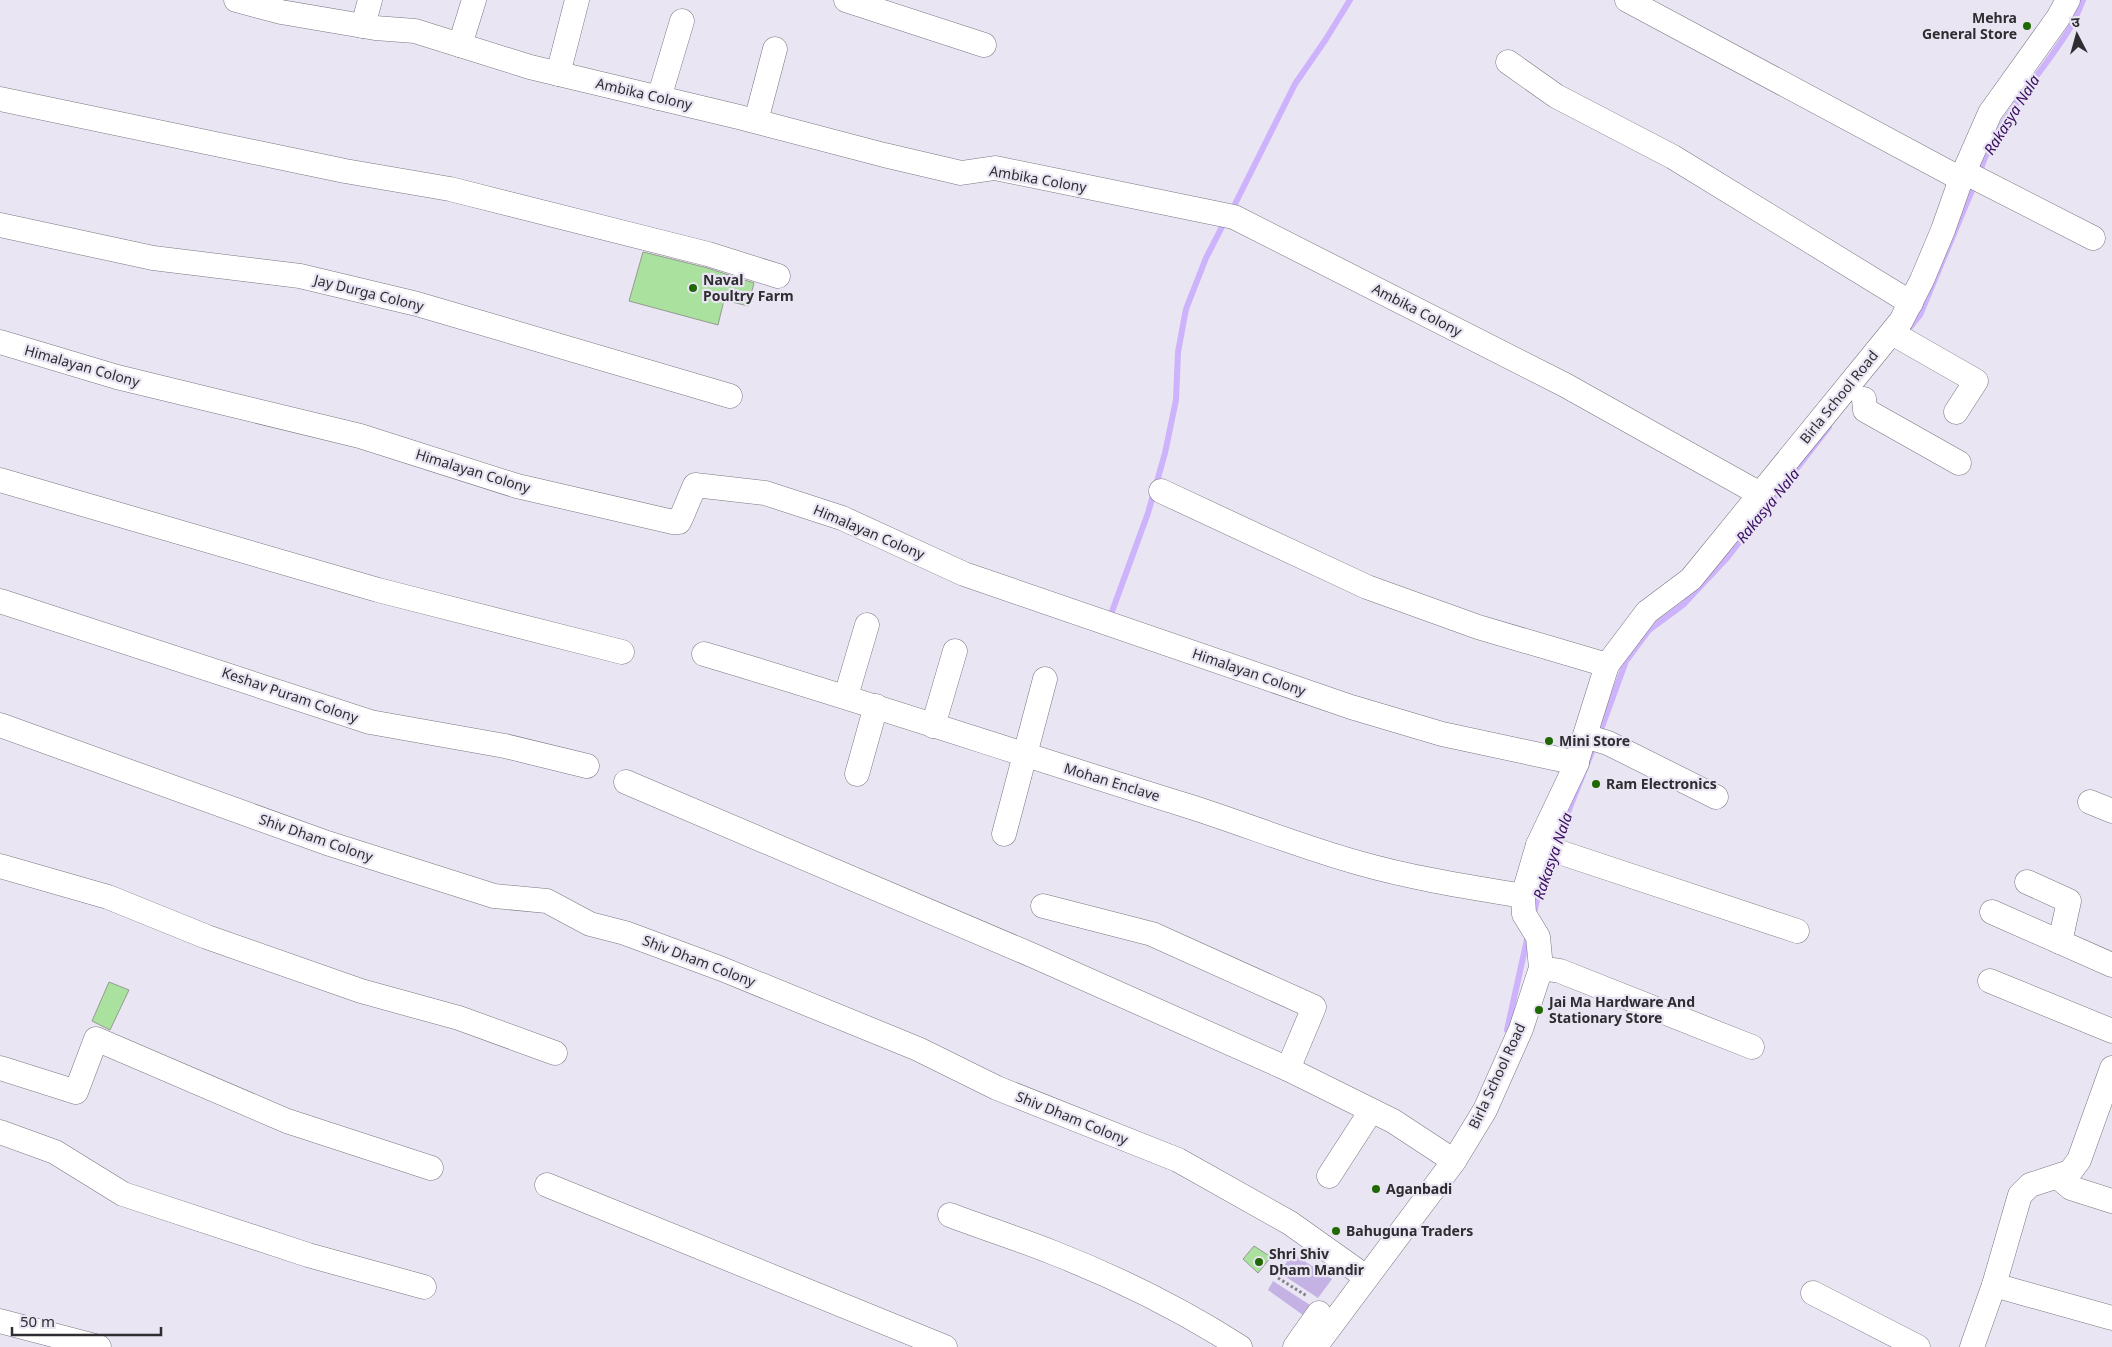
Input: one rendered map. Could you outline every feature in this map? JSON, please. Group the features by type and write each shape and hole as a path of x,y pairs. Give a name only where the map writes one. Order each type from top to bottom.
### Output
{"street":[{"name":"Ambika Colony","path":"236,0 281,12 363,26 415,31 530,67 756,121 884,156 961,173 995,168 1234,218 1564,385 1760,494"},
{"path":"363,26 370,0"},
{"path":"460,45 474,0"},
{"path":"558,74 577,0"},
{"path":"846,0 984,46"},
{"path":"1627,0 1970,178 2094,238"},
{"name":"Birla School Road","path":"1315,1347 1454,1161 1485,1110 1521,1030 1541,968 1538,937 1524,905 1548,849 1577,762 1595,739 1607,665 1647,612 1691,578 1760,494 1901,338 1911,303 1943,230 1970,178 1990,113 2043,40 2068,0"},
{"path":"659,98 682,21"},
{"path":"756,121 775,49"},
{"path":"1508,62 1556,96 1673,157 1911,303"},
{"path":"0,99 345,171 450,189 708,254 778,276"},
{"name":"Jay Durga Colony","path":"0,225 153,258 309,278 417,304 730,396"},
{"path":"1901,338 1976,381 1956,412"},
{"name":"Himalayan Colony","path":"0,342 117,377 360,436 518,486 673,522 679,522 695,485 765,493 842,518 964,574 1351,707 1442,734 1577,762"},
{"path":"1864,399 1865,410 1960,463"},
{"path":"0,480 378,590 622,652"},
{"path":"1161,491 1367,587 1478,626 1607,665"},
{"name":"Keshav Puram Colony","path":"0,601 370,722 505,746 587,766"},
{"path":"846,696 867,625"},
{"path":"933,726 955,651"},
{"name":"Mohan Enclave","path":"704,654 846,696 933,726 1194,808 1360,864 1464,886 1524,905"},
{"path":"1004,834 1045,679"},
{"path":"857,774 876,706"},
{"name":"Shiv Dham Colony","path":"0,725 373,858 494,896 546,901 590,924 625,933 740,977 918,1049 997,1088 1178,1160 1290,1223 1366,1277"},
{"path":"1595,739 1716,796"},
{"path":"626,782 1034,956 1288,1069 1393,1122 1454,1161"},
{"path":"2090,802 2112,811"},
{"path":"1548,849 1797,931"},
{"path":"0,866 108,897 206,938 361,991 459,1018 555,1053"},
{"path":"2028,882 2069,901 2060,942"},
{"path":"1043,906 1152,934 1314,1007 1288,1069"},
{"path":"1992,912 2112,966"},
{"path":"1541,968 1560,970 1752,1047"},
{"path":"1990,981 2112,1031"},
{"path":"0,1068 76,1092 96,1039 286,1121 431,1168"},
{"path":"1972,1347 1994,1286 2020,1195 2030,1184 2070,1172 2079,1160 2112,1068"},
{"path":"1329,1176 1371,1111"},
{"path":"0,1132 55,1152 123,1194 308,1255 424,1286"},
{"path":"2058,1177 2071,1188 2112,1201"},
{"path":"547,1185 945,1347"},
{"path":"950,1215 1054,1253 1113,1280 1214,1331 1240,1347"},
{"path":"1295,1347 1344,1281 1356,1276 1366,1277"},
{"path":"1994,1286 2112,1318"},
{"path":"1813,1293 1918,1347"},
{"path":"0,1320 99,1347"}],"path":[{"path":"1278,1278 1324,1307"}],"shaded area":[{"path":"1292,1253 1332,1279 1318,1298 1280,1273"},
{"path":"1273,1281 1310,1305 1303,1315 1268,1290"}],"building":[{"name":"Naval Poultry Farm","path":"643,252 704,267 754,283 748,306 724,300 718,325 629,301"},
{"path":"109,982 129,990 110,1030 92,1021"},
{"name":"Shri Shiv Dham Mandir","path":"1254,1246 1271,1257 1258,1273 1243,1259"}],"waterway":[{"path":"1232,210 1295,84 1350,0"},
{"name":"Rakasya Nala","path":"1979,174 1996,135 2070,28 2083,0"},
{"name":"Rakasya Nala","path":"1908,330 1920,315 1975,183"},
{"path":"1110,617 1148,513 1165,453 1176,400 1178,352 1186,309 1206,258 1225,221"},
{"name":"Rakasya Nala","path":"1599,735 1626,661 1649,630 1684,604 1727,558 1829,427"},
{"name":"Rakasya Nala","path":"1534,913 1542,878 1595,744"},
{"name":"Rakasya Nala","path":"1507,1030 1528,935"}],"place":[{"name":"Mehra General Store","path":"2027,26"},
{"name":"Naval Poultry Farm","path":"693,288"},
{"name":"Mini Store","path":"1549,741"},
{"name":"Ram Electronics","path":"1596,784"},
{"name":"Jai Ma Hardware And Stationary Store","path":"1539,1010"},
{"name":"Aganbadi","path":"1376,1189"},
{"name":"Bahuguna Traders","path":"1336,1231"},
{"name":"Shri Shiv Dham Mandir","path":"1259,1262"}]}
